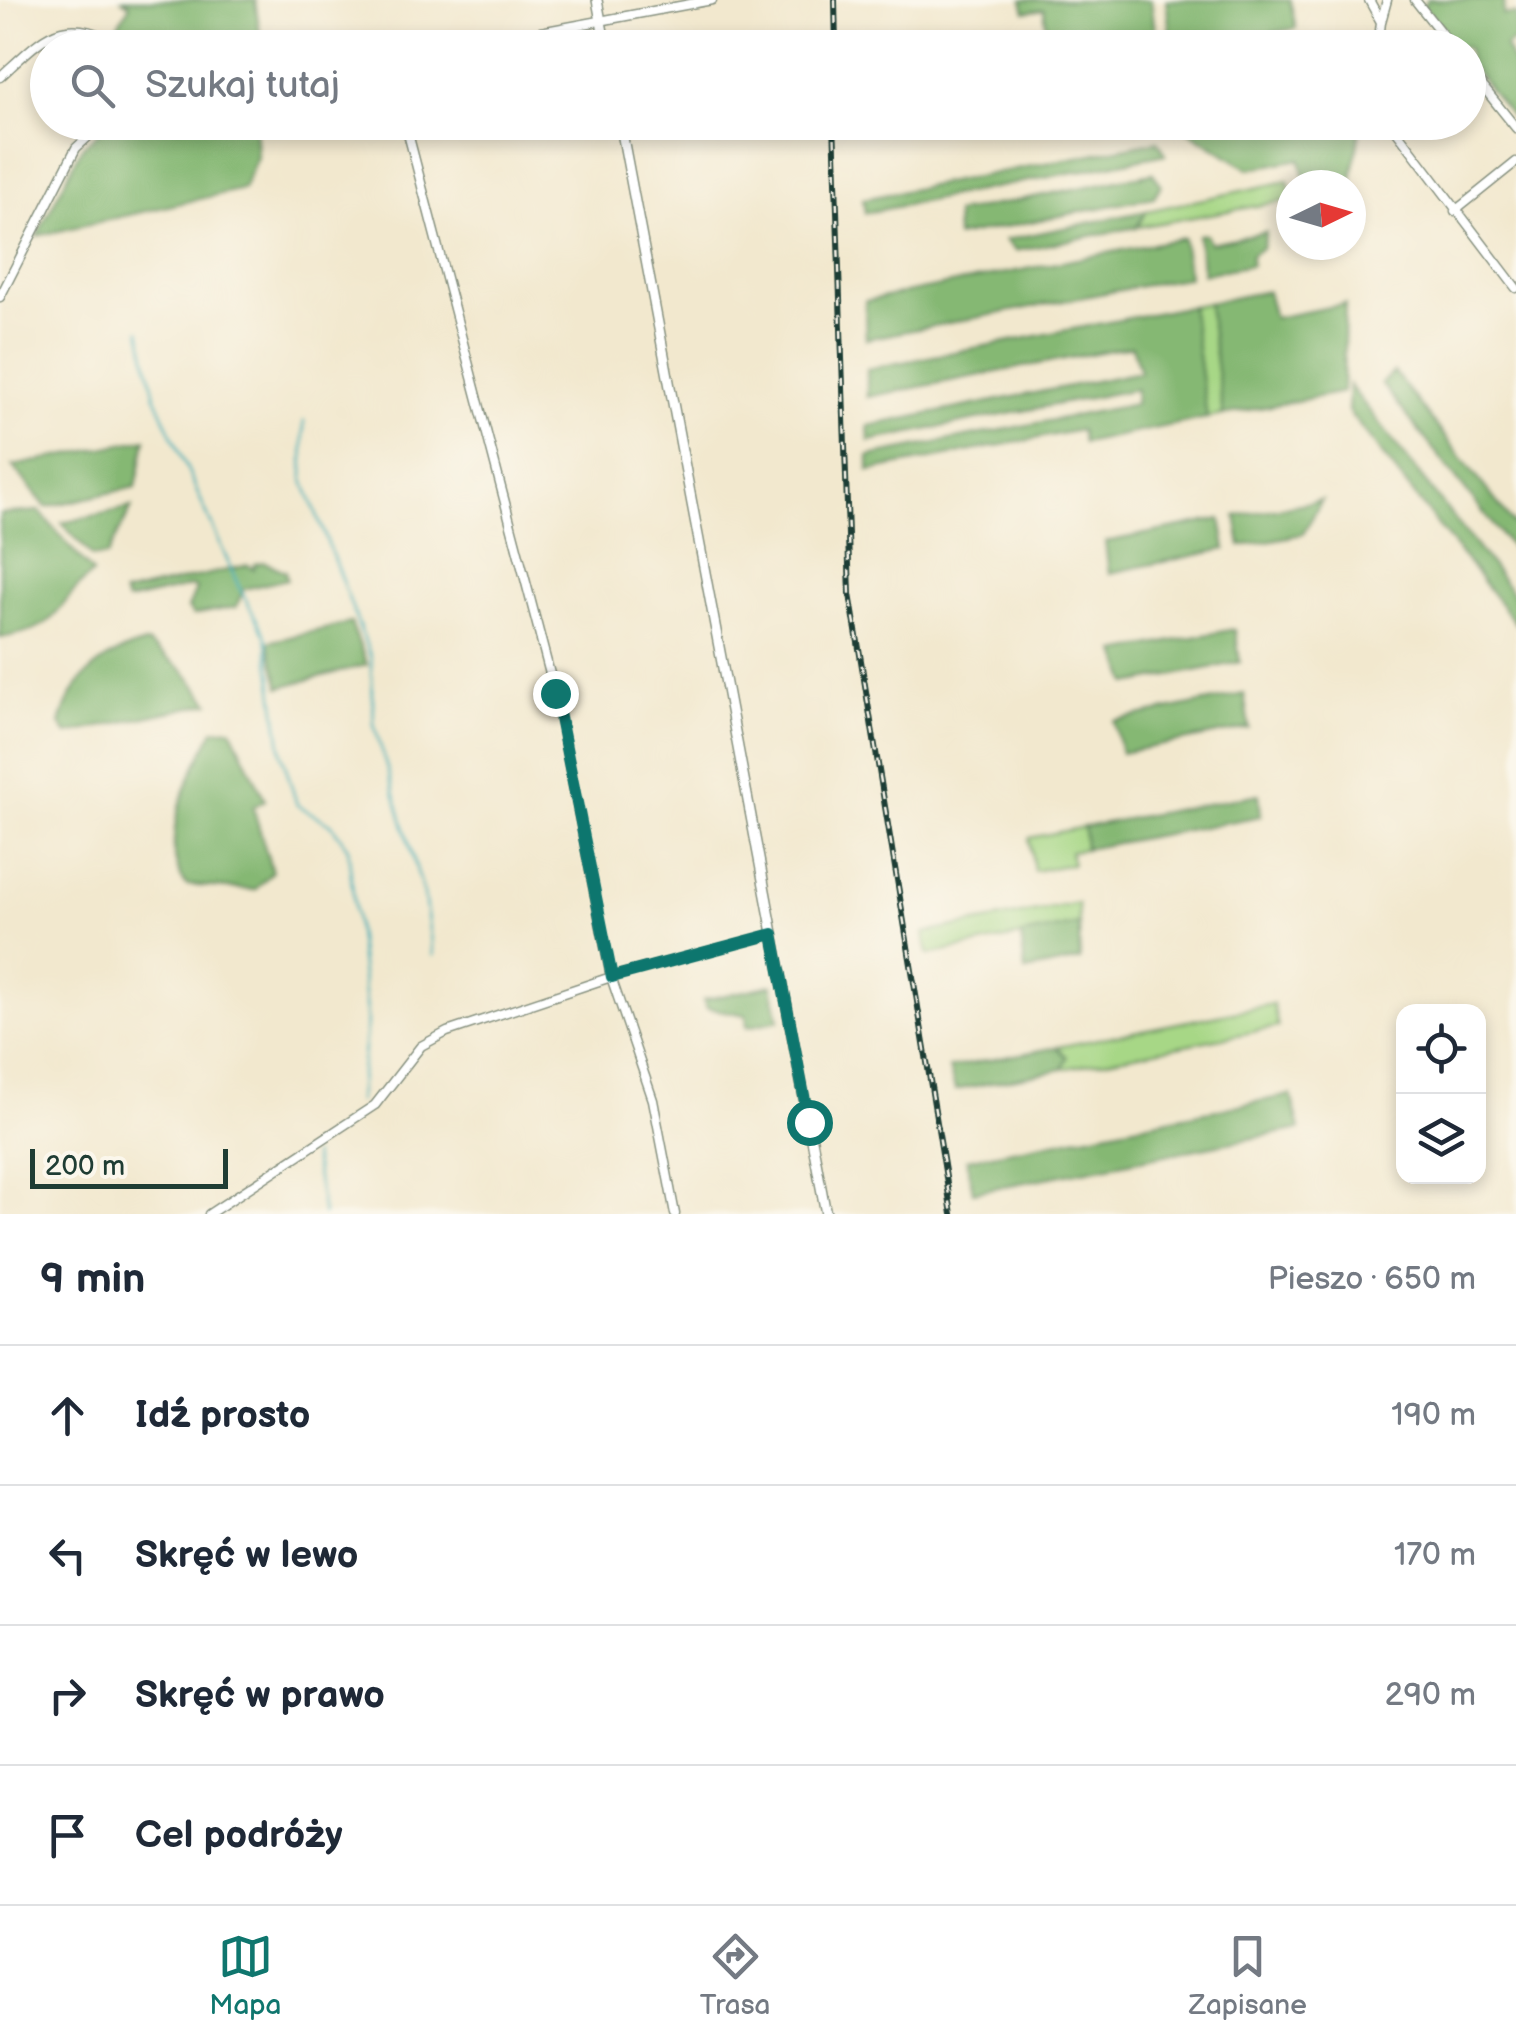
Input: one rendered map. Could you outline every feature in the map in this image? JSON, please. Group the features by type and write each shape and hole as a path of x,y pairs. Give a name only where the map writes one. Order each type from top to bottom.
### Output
{"main road":[{"path":"597,0 602,30"},
{"path":"623,140 826,1214"}],"street":[{"path":"548,30 712,0"},
{"path":"1369,0 1381,22"},
{"path":"1380,30 1387,0"},
{"path":"1416,0 1438,30"},
{"path":"0,77 30,50"},
{"path":"1486,90 1516,128"},
{"path":"0,297 76,148 85,140"},
{"path":"410,140 555,693 612,977 653,1100 675,1214"},
{"path":"1403,140 1516,288"},
{"path":"1455,211 1516,162"},
{"path":"209,1214 375,1105 421,1046 447,1032 612,977 773,934"}],"green space":[{"path":"122,0 255,0 259,30 115,30 130,5"},
{"path":"1022,0 1151,0 1155,30 1047,30 1044,9 1025,12"},
{"path":"1166,0 1290,0 1296,28 1286,30 1170,30"},
{"path":"1427,0 1505,0 1503,15 1516,14 1516,39 1505,47 1514,64 1516,123 1486,85 1486,30 1442,30 1423,6"},
{"path":"90,140 256,140 257,157 243,189 37,236 82,147"},
{"path":"1202,140 1358,140 1353,170 1302,170 1300,159 1249,169"},
{"path":"1158,141 1166,154 865,213 863,199"},
{"path":"1153,173 1161,185 1154,197 956,237 955,213"},
{"path":"1276,184 1276,203 1137,227 1146,211"},
{"path":"1146,211 1137,227 1015,251 1005,240"},
{"path":"1266,232 1262,248 1251,255 1251,265 1203,274 1198,235 1206,234 1210,243"},
{"path":"1183,238 1188,277 866,339 865,301"},
{"path":"1267,291 1274,318 1345,304 1343,392 1223,415 1208,303"},
{"path":"1208,303 1223,415 1207,418 1191,306"},
{"path":"1191,306 1207,418 1083,443 1080,430 869,471 869,456 1135,404 1136,389 869,441 868,426 1140,372 1132,346 867,397 867,369"},
{"path":"1394,372 1516,527 1516,554 1381,383"},
{"path":"1349,385 1516,597 1516,624 1348,411"},
{"path":"146,439 136,487 46,507 13,466"},
{"path":"1322,500 1303,534 1241,546 1236,516"},
{"path":"132,507 107,556 92,556 62,523"},
{"path":"39,511 93,573 47,622 0,638 0,514"},
{"path":"1221,519 1226,549 1109,573 1105,542"},
{"path":"264,562 285,571 287,579 244,589 236,607 193,615 188,608 196,589 192,586 127,601 123,594 248,565 254,569 255,564"},
{"path":"351,623 367,665 280,687 268,642"},
{"path":"1235,629 1240,662 1128,684 1117,652"},
{"path":"147,643 183,670 210,703 67,734 60,724 80,682 103,661"},
{"path":"1244,694 1249,728 1121,753 1114,721"},
{"path":"231,728 265,800 253,807 272,872 255,890 186,885 177,867 174,848 180,806 196,765 214,730"},
{"path":"1259,794 1261,816 1085,849 1084,827"},
{"path":"1084,827 1085,849 1070,851 1072,864 1034,871 1029,838"},
{"path":"1078,903 1079,924 928,955 924,933"},
{"path":"1079,924 1080,960 1025,971 1021,935"},
{"path":"772,985 779,1020 747,1027 746,1015 707,1008 703,1000"},
{"path":"1273,1004 1278,1027 1063,1069 1066,1057 1057,1047"},
{"path":"1057,1047 1067,1057 1063,1069 955,1090 949,1068"},
{"path":"1291,1095 1300,1129 973,1192 967,1159"}],"waterway":[{"path":"140,330 155,396 239,587 266,637 282,754 297,805 331,824 348,848 367,1021 358,1101"},
{"path":"304,421 303,478 371,658 374,724 424,895 433,956"},
{"path":"313,1155 323,1214"}],"railway":[{"path":"835,0 836,30"},
{"path":"835,140 850,594 952,1214"}],"route":[{"path":"555,693 612,977 773,934 809,1122"}]}
